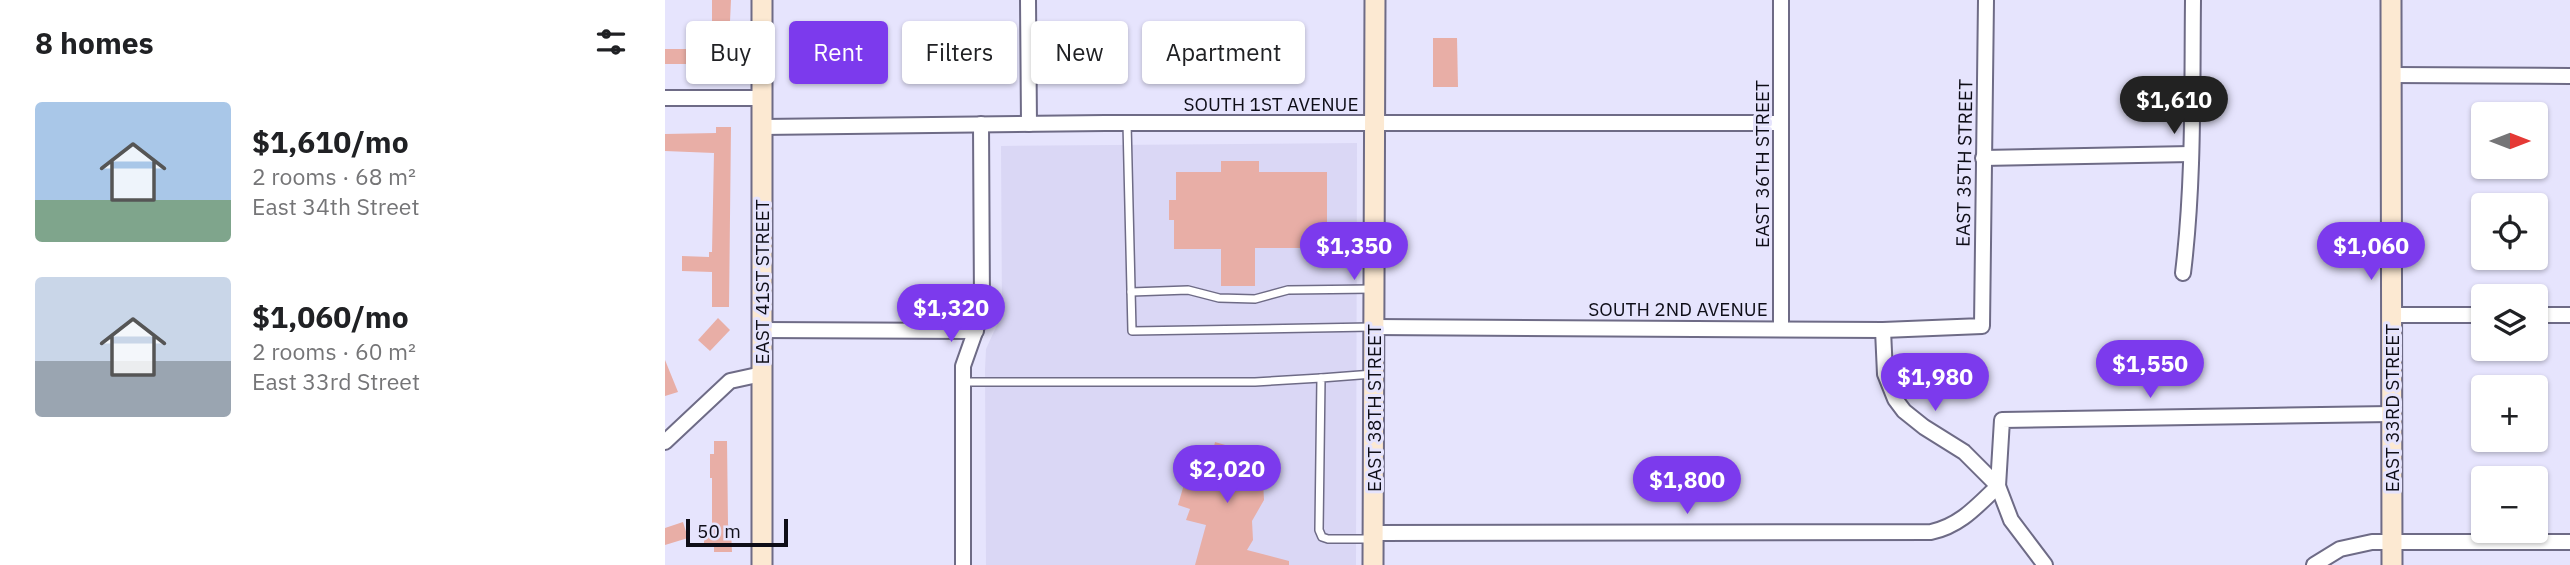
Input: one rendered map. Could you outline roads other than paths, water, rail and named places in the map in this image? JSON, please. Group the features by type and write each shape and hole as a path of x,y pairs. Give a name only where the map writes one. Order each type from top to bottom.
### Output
{"street":[{"name":"EAST 41ST STREET","path":"762,0 762,565"},
{"path":"1028,0 1029,124"},
{"name":"EAST 38TH STREET","path":"1373,565 1375,0"},
{"name":"EAST 36TH STREET","path":"1781,0 1781,328"},
{"name":"EAST 35TH STREET","path":"1982,326 1986,0"},
{"path":"2182,274 2191,154 2193,0"},
{"name":"EAST 33RD STREET","path":"2391,0 2392,565"},
{"path":"2391,75 2570,76"},
{"path":"665,98 761,98"},
{"name":"SOUTH 1ST AVENUE","path":"761,127 1127,123 1781,123"},
{"path":"963,565 963,366 982,305 981,124"},
{"path":"1983,158 2191,154"},
{"path":"2392,315 2471,315"},
{"path":"2548,315 2570,315"},
{"name":"SOUTH 2ND AVENUE","path":"1374,327 1883,330 1982,326"},
{"path":"1883,330 1885,374 1895,399 1904,411 1924,427 1964,452 1998,486 2011,520 2045,565"},
{"path":"762,331 976,331"},
{"path":"665,442 730,381 762,374"},
{"path":"1373,536 1931,532 1960,522 1998,486 2002,420 2391,414"},
{"path":"2314,565 2340,549 2372,542 2570,542"}],"lane":[{"path":"1127,123 1132,331 1374,327"},
{"path":"1131,292 1188,290 1219,298 1255,299 1288,290 1374,289"},
{"path":"963,383 1255,382 1374,374"},
{"path":"1321,377 1319,530 1322,537 1328,539 1373,536"}]}
